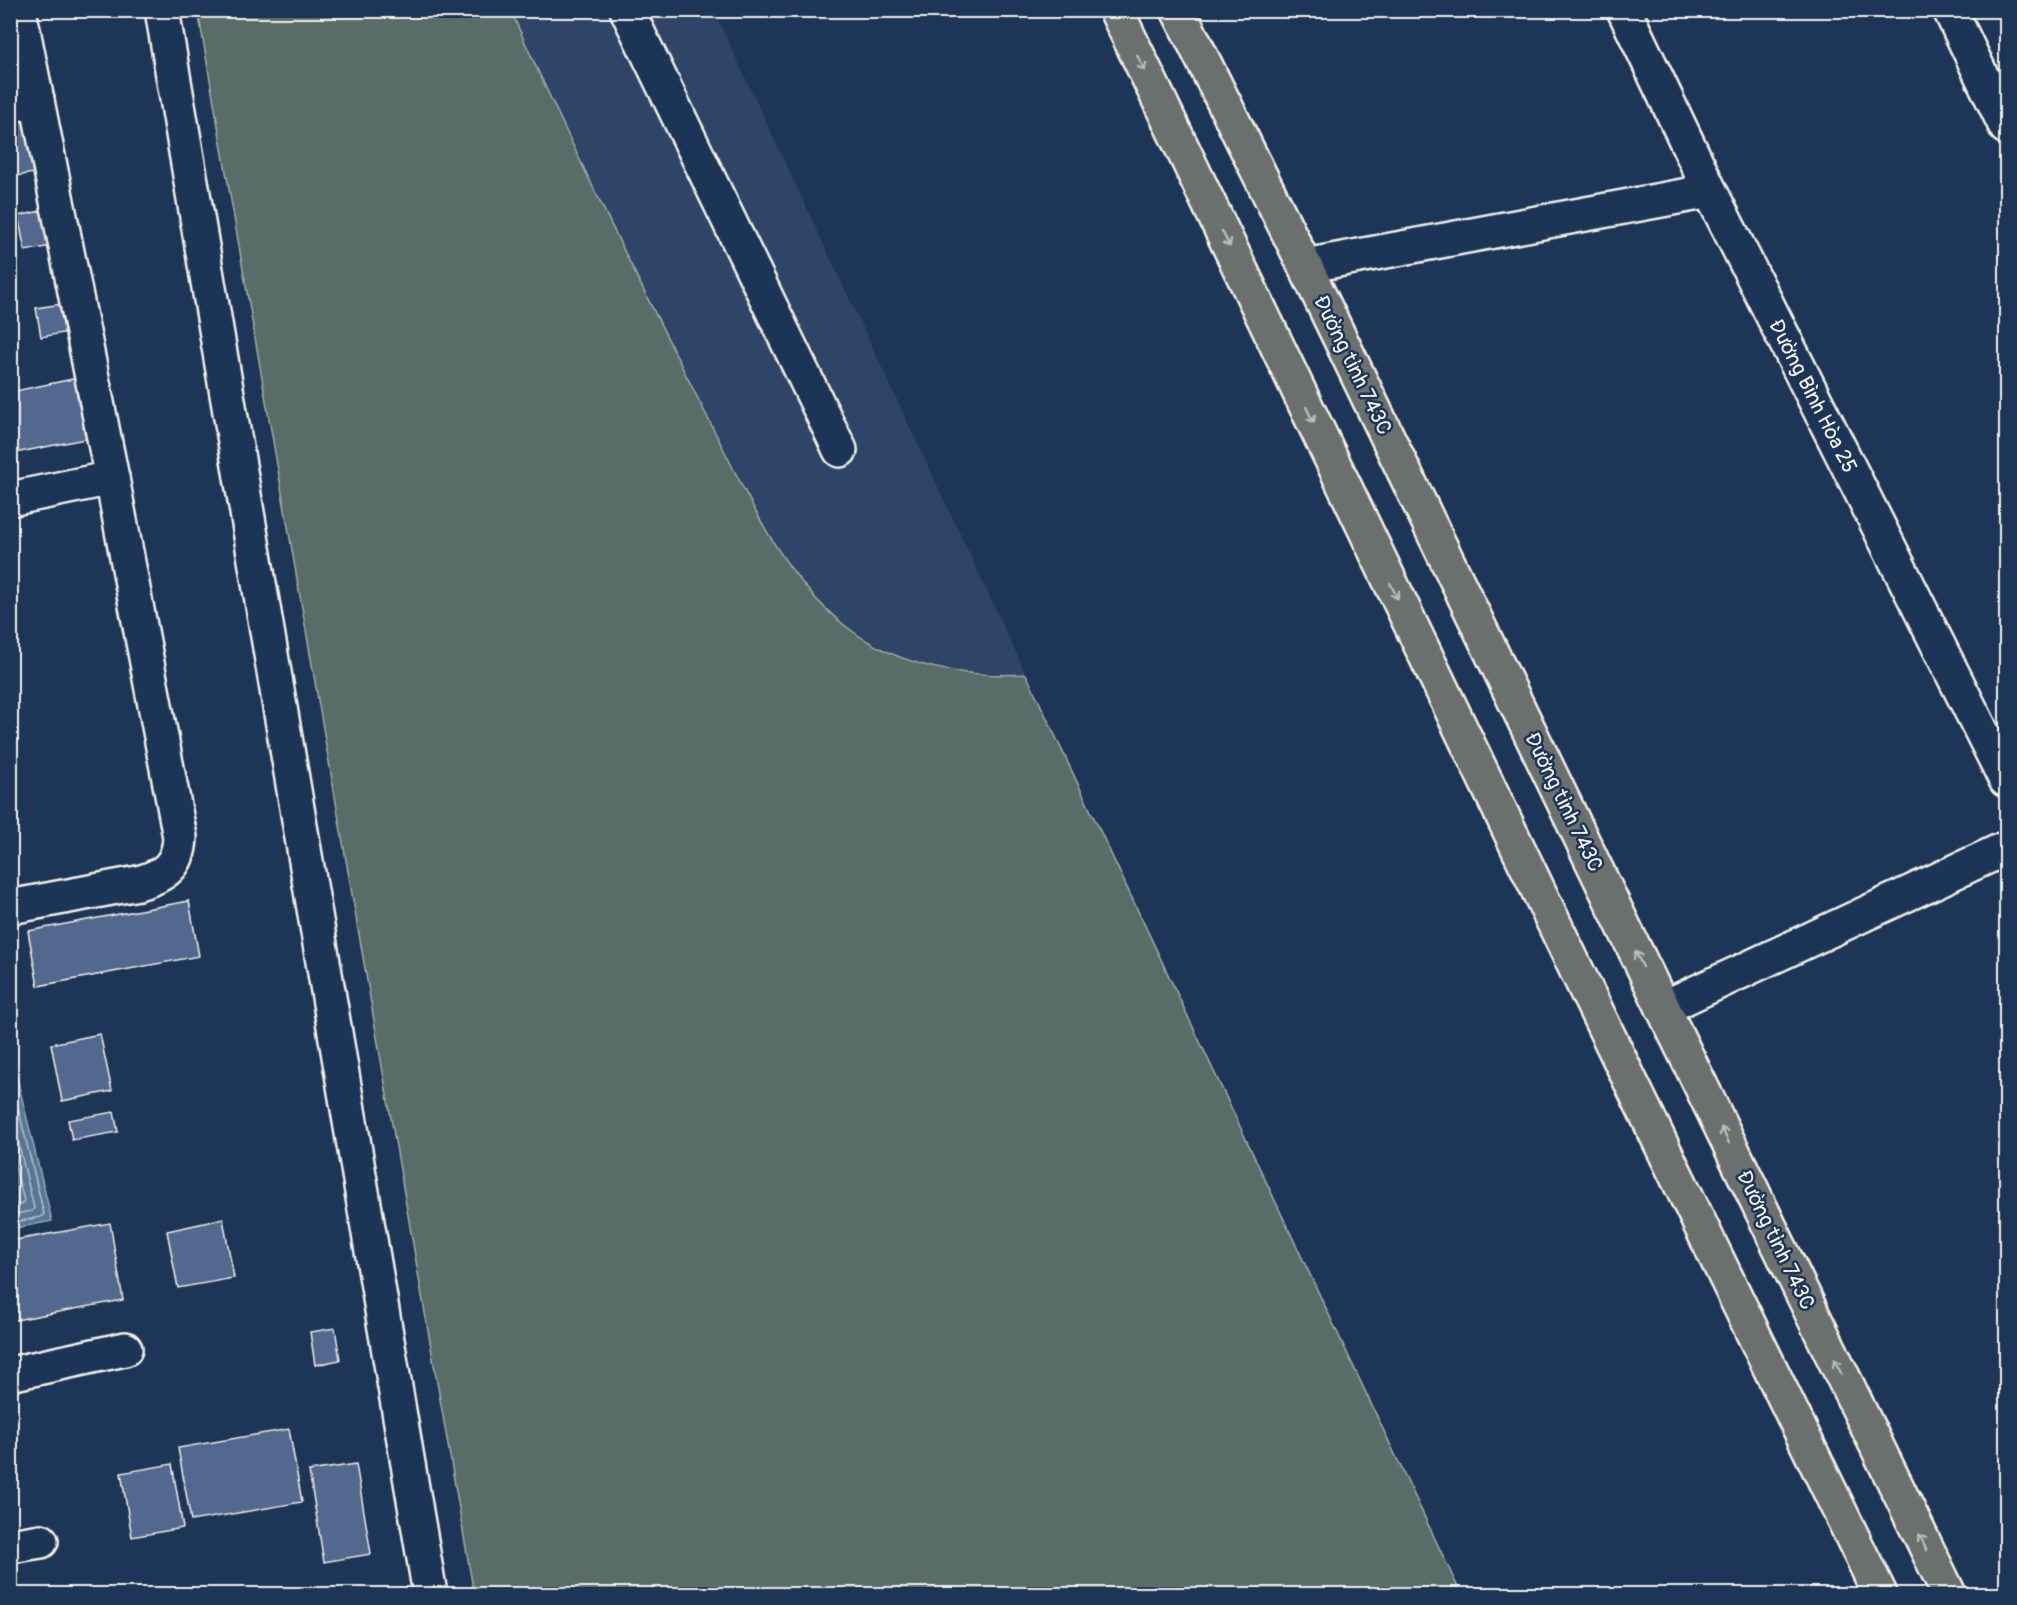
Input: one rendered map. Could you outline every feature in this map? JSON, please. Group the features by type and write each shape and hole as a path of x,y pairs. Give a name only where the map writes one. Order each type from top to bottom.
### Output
{"main road":[{"path":"1116,10 1583,984 1880,1594"},
{"name":"Đường tỉnh 743C","path":"1178,10 1305,266 1949,1594"}],"street":[{"path":"10,907 147,880 166,871 176,860 180,849 179,822 112,478 24,103 19,10"},
{"path":"162,10 430,1594"},
{"path":"627,10 840,450"},
{"name":"Đường Bình Hòa 25","path":"1624,10 1710,191 2007,780"},
{"path":"1950,10 2007,127"},
{"path":"1305,266 1710,191"},
{"path":"10,498 112,478"},
{"path":"1663,1008 2007,848"},
{"path":"10,1374 125,1349"}],"shaded area":[{"path":"511,11 714,11 1026,674 995,676 962,673 900,658 844,625 798,580 759,520 609,223"}],"green space":[{"path":"198,11 511,11 594,189 706,416 766,531 793,571 808,590 843,624 884,650 930,666 953,671 977,674 1026,674 1461,1594 474,1594"}],"water":[{"path":"17,1078 52,1221 11,1229 10,1079"}],"building":[{"path":"23,118 34,173 10,177 10,120"},
{"path":"50,209 57,245 25,251 18,216"},
{"path":"69,303 74,331 41,337 36,308"},
{"path":"78,378 90,438 10,454 10,392"},
{"path":"189,901 199,956 38,986 28,931"},
{"path":"100,1034 112,1091 62,1101 51,1044"},
{"path":"114,1112 118,1132 72,1140 68,1120"},
{"path":"223,1219 234,1278 178,1288 167,1231"},
{"path":"110,1223 123,1300 10,1321 10,1241"},
{"path":"335,1328 340,1360 315,1365 310,1332"},
{"path":"289,1429 302,1502 191,1521 178,1448"},
{"path":"172,1464 183,1528 132,1537 121,1473"},
{"path":"356,1464 371,1554 324,1562 309,1471"}]}
